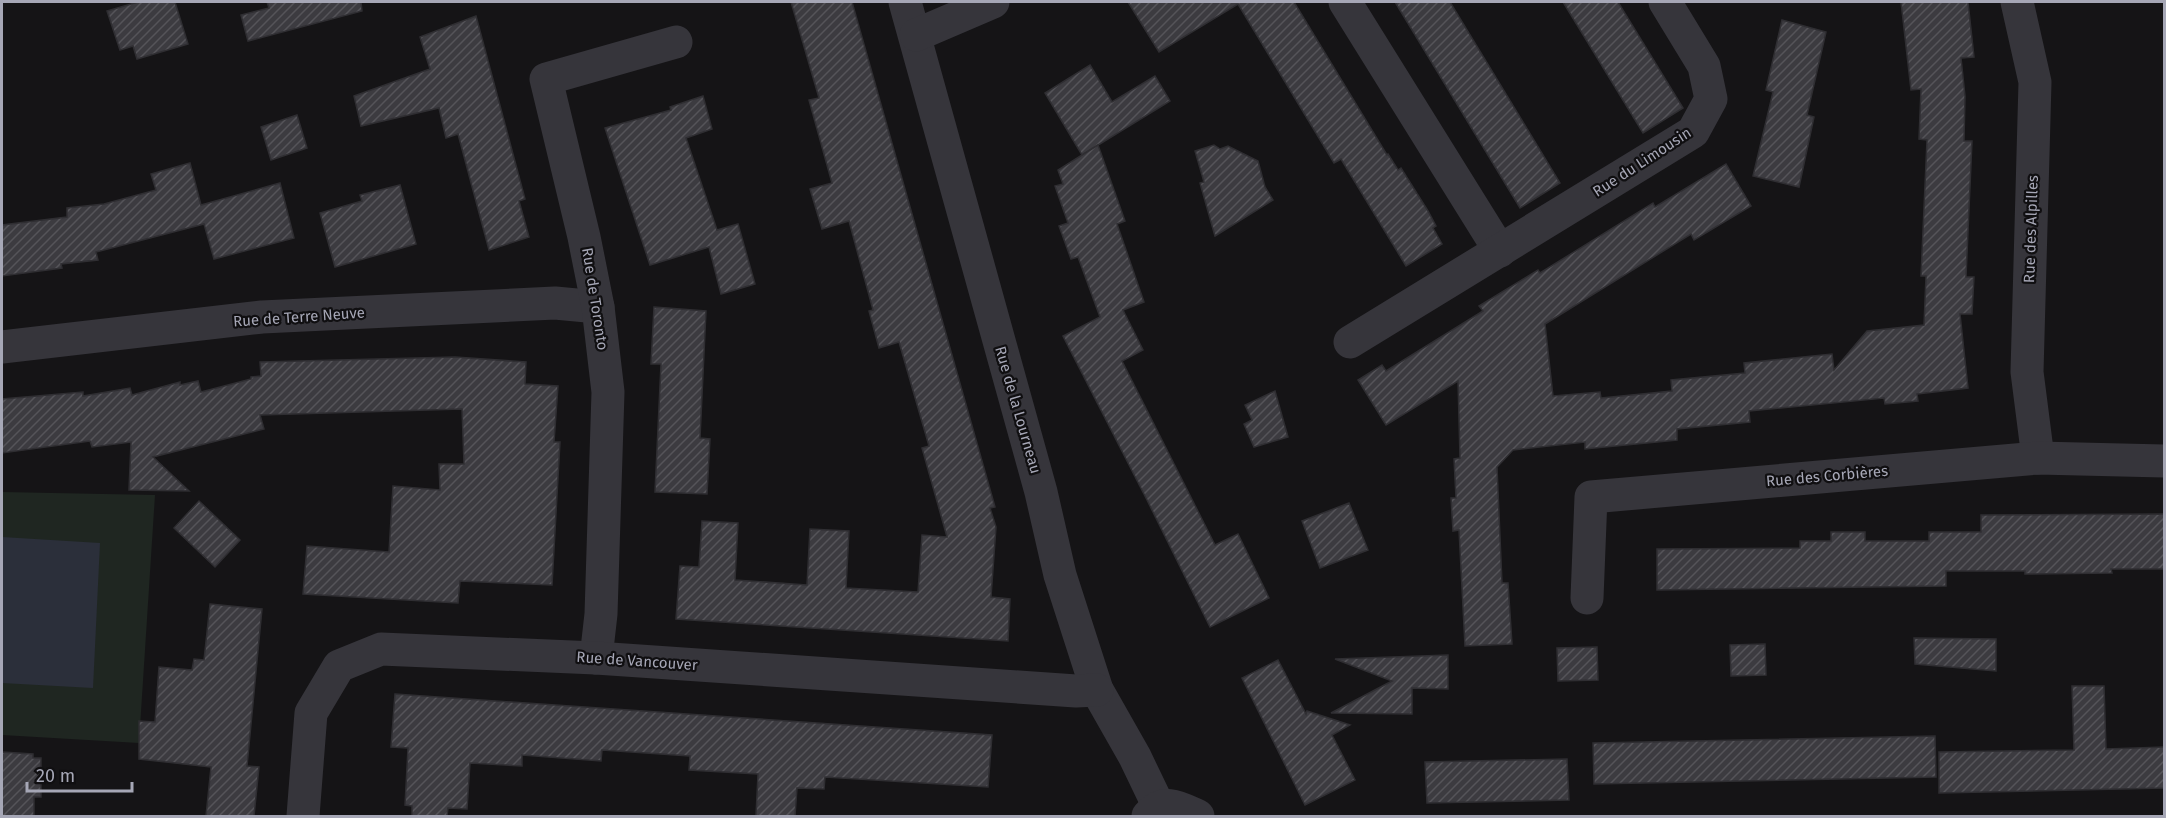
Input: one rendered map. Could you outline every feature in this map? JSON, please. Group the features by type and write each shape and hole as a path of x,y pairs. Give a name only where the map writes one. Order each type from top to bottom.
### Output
{"street":[{"name":"Rue de la Lourneau","path":"905,2 1041,492 1060,575 1097,690 1135,758 1153,812 1166,806 1178,807 1198,816"},
{"path":"916,35 993,2"},
{"path":"1345,2 1500,251"},
{"name":"Rue du Limousin","path":"1350,342 1693,132 1711,99 1704,66 1665,2"},
{"name":"Rue des Alpilles","path":"2017,2 2035,82 2027,372 2038,458"},
{"name":"Rue de Toronto","path":"596,658 601,614 608,393 598,307 584,237 546,79 676,42"},
{"name":"Rue de Terre Neuve","path":"2,347 262,317 555,303 598,307"},
{"name":"Rue des Corbières","path":"1587,598 1591,497 2038,458 2164,461"},
{"name":"Rue de Vancouver","path":"303,816 311,713 339,666 381,649 596,658 1076,691 1097,690"}],"shaded area":[{"path":"2,492 155,495 139,743 2,735"},
{"path":"2,537 100,543 93,688 2,683"}],"building":[{"path":"138,2 175,2 188,44 137,59 133,46 120,50 107,11"},
{"path":"267,2 361,2 362,11 248,41 241,15 269,8"},
{"path":"791,2 852,2 995,507 990,508 996,527 991,597 1010,599 1008,641 676,619 680,566 699,567 702,521 738,523 735,580 807,585 810,529 849,531 846,588 918,592 922,535 947,537 922,448 929,446 899,342 879,348 869,311 873,310 849,221 822,229 810,189 832,183 809,100 819,98"},
{"path":"1128,2 1294,2 1387,155 1398,170 1401,168 1428,211 1436,226 1433,228 1442,244 1406,266 1341,159 1334,163 1238,4 1159,52"},
{"path":"1395,2 1450,2 1560,183 1520,208"},
{"path":"1563,2 1618,2 1683,108 1643,133"},
{"path":"1901,2 1968,2 1974,57 1961,58 1965,96 1964,141 1972,141 1966,277 1974,277 1972,314 1960,314 1968,388 1917,394 1918,401 1885,404 1884,398 1749,411 1750,422 1677,429 1677,440 1585,449 1585,442 1513,450 1497,467 1502,583 1508,583 1512,644 1465,646 1459,530 1453,531 1451,498 1456,498 1454,459 1460,458 1458,381 1386,425 1358,380 1382,365 1386,371 1483,311 1479,306 1538,270 1540,273 1653,203 1655,207 1726,164 1751,206 1694,240 1691,234 1545,324 1553,396 1600,392 1601,398 1672,391 1671,380 1745,373 1744,363 1832,354 1834,370 1867,331 1924,325 1926,276 1921,276 1927,140 1919,139 1921,89 1911,90"},
{"path":"476,16 525,199 519,201 529,237 489,250 458,134 446,138 439,108 361,126 354,96 430,69 420,37"},
{"path":"1782,20 1826,32 1807,115 1814,117 1799,187 1753,176 1773,92 1766,90"},
{"path":"1090,65 1112,102 1155,76 1170,101 1082,155 1045,93"},
{"path":"703,96 712,129 686,138 717,230 738,224 755,284 721,294 709,247 650,265 605,128 671,110 670,107"},
{"path":"297,115 307,148 271,160 261,127"},
{"path":"1098,145 1125,221 1117,224 1144,302 1123,310 1143,350 1122,361 1215,545 1238,534 1269,598 1210,627 1063,336 1100,317 1078,257 1071,259 1059,226 1068,223 1055,186 1063,184 1058,170"},
{"path":"1214,145 1220,149 1228,146 1258,161 1265,187 1273,200 1215,236 1200,183 1204,182 1195,151"},
{"path":"190,163 201,205 280,183 294,238 214,259 204,224 96,252 98,260 61,264 62,268 2,276 2,225 67,217 67,208 104,204 156,190 151,174"},
{"path":"400,185 416,244 335,267 320,213 362,201 360,195"},
{"path":"654,307 706,311 700,438 710,439 707,494 655,492 661,364 651,364"},
{"path":"455,357 526,362 525,384 558,386 554,442 560,442 552,585 460,581 458,603 303,594 307,546 389,552 393,486 440,490 439,464 464,464 462,409 260,415 264,429 153,457 189,491 129,490 131,442 92,447 90,441 2,453 2,399 83,392 83,396 130,388 132,395 180,382 180,385 198,381 201,392 261,376 260,362"},
{"path":"1275,391 1288,437 1254,447 1244,424 1252,420 1245,405"},
{"path":"199,501 240,540 215,567 174,528"},
{"path":"1349,503 1368,550 1320,568 1302,521"},
{"path":"2164,514 2164,569 2111,569 2112,573 2025,574 2025,571 1946,571 1946,586 1657,590 1657,549 1800,548 1800,541 1831,541 1831,532 1865,532 1865,541 1929,541 1929,532 1981,532 1981,515"},
{"path":"210,604 262,609 247,766 259,767 254,816 206,816 211,767 139,759 139,721 155,722 159,667 192,670 194,659 204,660"},
{"path":"1914,638 1996,639 1996,671 1915,664"},
{"path":"1765,644 1766,675 1731,676 1730,645"},
{"path":"1597,647 1598,680 1558,681 1557,648"},
{"path":"1448,655 1448,689 1412,688 1412,714 1331,713 1392,681 1335,659"},
{"path":"1278,660 1306,714 1307,711 1350,725 1332,735 1355,780 1305,805 1242,678"},
{"path":"2072,686 2104,686 2106,749 2164,747 2164,788 1939,793 1939,752 2074,750"},
{"path":"395,694 992,735 988,787 825,777 824,789 797,788 795,816 756,816 758,774 689,770 690,756 602,750 601,761 522,755 522,766 470,763 467,809 448,808 447,816 412,816 412,806 405,805 408,748 391,747"},
{"path":"1935,736 1936,777 1594,784 1593,743"},
{"path":"2,752 33,754 33,758 41,758 41,797 34,797 34,816 2,816"},
{"path":"1567,759 1569,800 1427,803 1425,762"}]}
